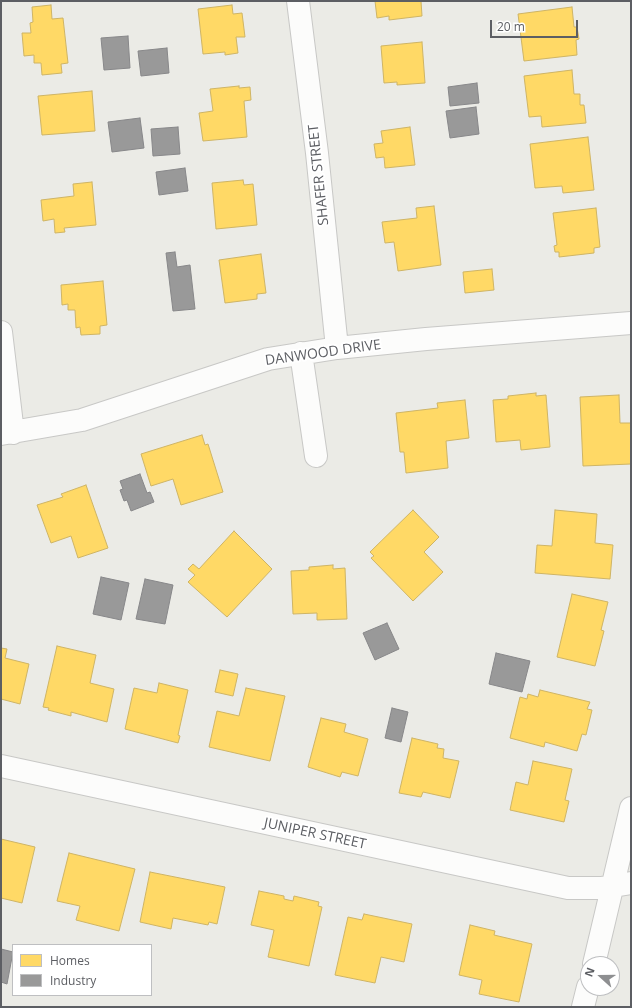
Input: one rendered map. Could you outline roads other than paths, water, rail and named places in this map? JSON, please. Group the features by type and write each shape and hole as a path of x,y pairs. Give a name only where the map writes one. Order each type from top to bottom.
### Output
{"street":[{"name":"SHAFER STREET","path":"298,1 318,153 337,348"},
{"name":"DANWOOD DRIVE","path":"7,434 82,420 268,359 337,348 631,323"},
{"path":"1,332 7,434"},
{"path":"301,354 316,456"},
{"name":"JUNIPER STREET","path":"1,766 568,888 622,884"},
{"path":"597,956 622,884 631,808"},
{"path":"583,1007 586,996"}]}
